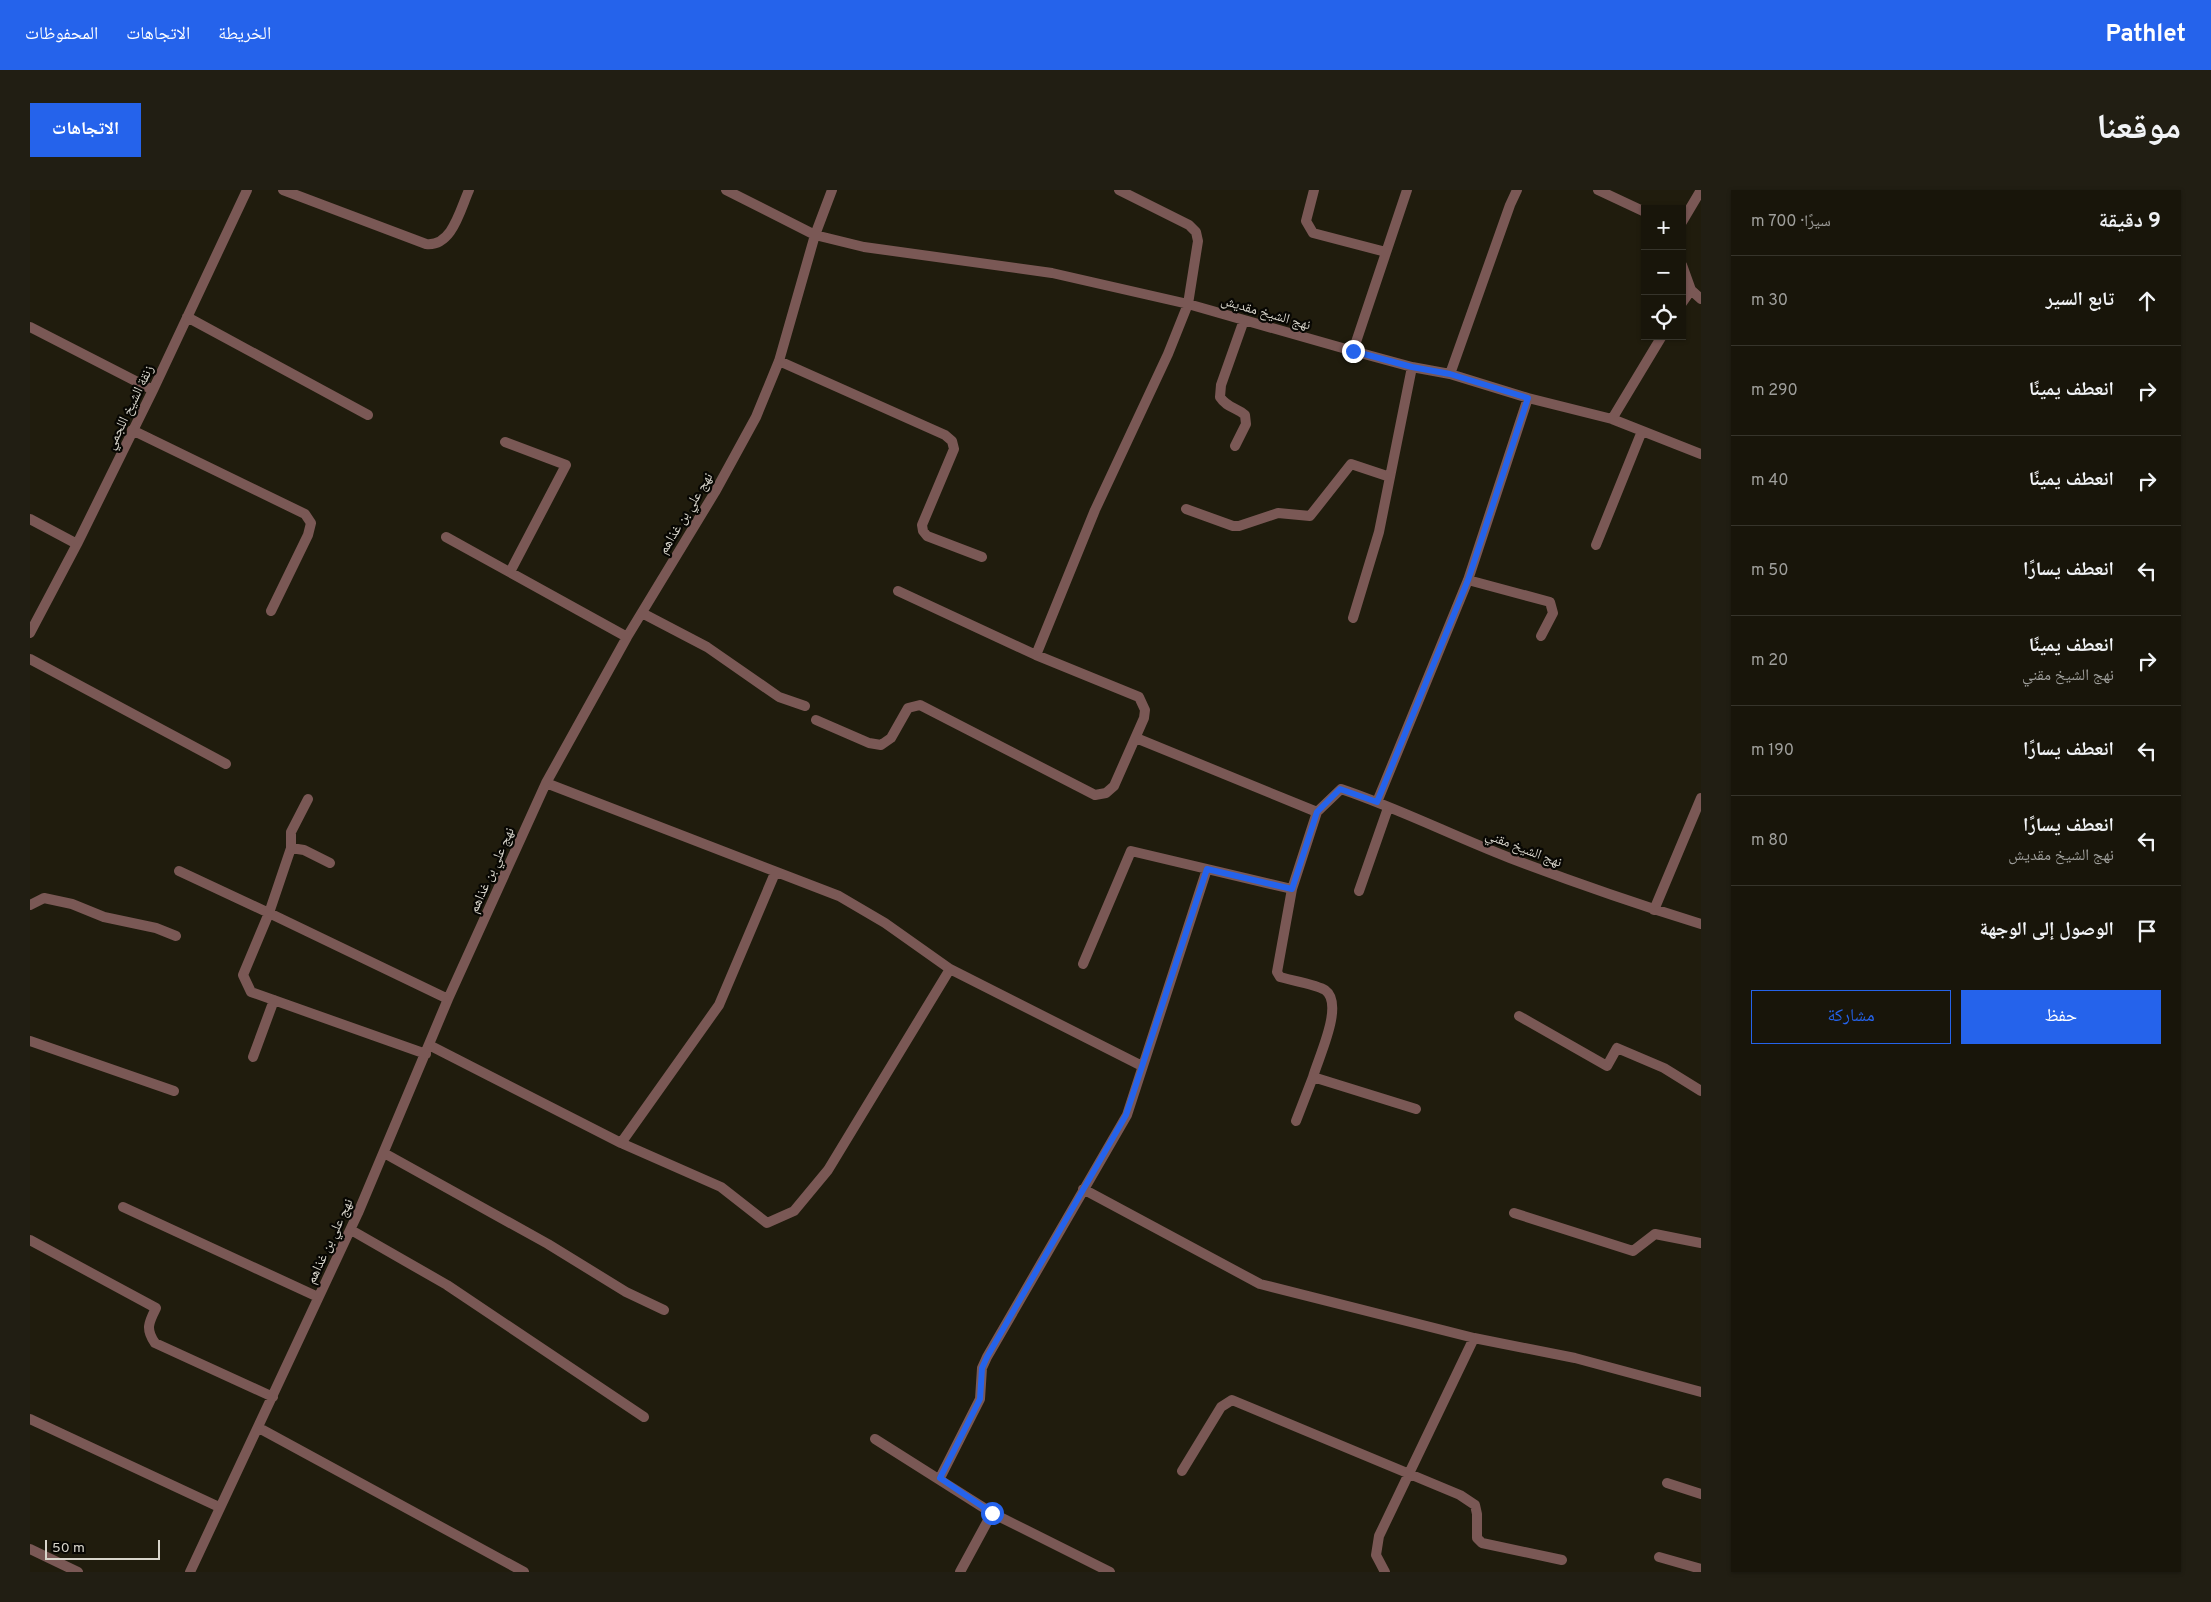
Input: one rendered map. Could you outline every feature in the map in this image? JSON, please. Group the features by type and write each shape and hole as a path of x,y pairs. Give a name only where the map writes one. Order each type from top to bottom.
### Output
{"street":[{"name":"زنقة الشيخ اللجمي","path":"30,633 77,544 153,390 247,190"},
{"path":"283,190 426,244 434,245 447,238 469,190"},
{"name":"نهج علي بن غذاهم","path":"190,1572 351,1230 448,999 546,783 627,637 715,492 756,418 779,361 815,235 832,190"},
{"path":"1036,655 1095,510 1168,354 1188,304 1198,241 1196,232 1189,225 1119,190"},
{"path":"1314,190 1306,221 1313,232 1386,252"},
{"path":"1353,351 1406,190"},
{"path":"1450,374 1517,190"},
{"path":"1598,190 1641,210"},
{"path":"1686,215 1701,190"},
{"name":"نهج الشيخ مقديش","path":"731,191 815,235 864,247 1052,274 1188,304 1353,351 1412,367 1450,374 1528,398 1612,419 1701,454"},
{"path":"1686,278 1690,290 1701,299"},
{"path":"1686,296 1690,290"},
{"path":"187,317 368,415"},
{"path":"1235,446 1246,424 1245,416 1238,410 1225,404 1220,397 1221,385 1244,320"},
{"path":"30,327 153,390"},
{"path":"1612,419 1660,340"},
{"path":"779,361 945,435 952,441 954,449 922,525 922,531 927,536 982,557"},
{"path":"1353,618 1379,532 1412,367"},
{"path":"1377,802 1468,580 1528,398"},
{"path":"132,430 305,514 311,524 308,535 271,611"},
{"path":"1596,545 1642,431"},
{"path":"506,442 566,465 510,572"},
{"path":"1186,509 1233,526 1239,526 1278,513 1310,516 1347,466 1351,464 1390,477"},
{"path":"30,519 77,544"},
{"path":"446,537 627,637"},
{"path":"1468,580 1550,602 1553,613 1541,636"},
{"path":"816,720 869,743 880,745 890,738 908,708 920,706 1095,794 1106,793 1110,790 1136,738 1145,710 1144,703 1139,697 1036,655 898,591"},
{"path":"642,613 707,647 779,697 805,706"},
{"path":"30,659 226,764"},
{"path":"1136,738 1317,812 1292,889 1277,972 1280,977 1324,989 1332,999 1333,1017 1296,1121"},
{"path":"546,783 775,873 839,896 885,923 950,969 1142,1066"},
{"name":"نهج الشيخ مقني","path":"1317,812 1340,789 1377,802 1510,858 1654,910 1701,924"},
{"path":"308,798 291,832 292,848 269,913 242,975 251,992 428,1050 621,1143 721,1188 767,1223 794,1211 828,1170 950,969"},
{"path":"1654,910 1701,798"},
{"path":"1359,892 1388,808"},
{"path":"292,848 304,850 330,863"},
{"path":"1083,964 1131,851 1292,889"},
{"path":"940,1478 980,1399 982,1368 987,1357 1126,1115 1207,869"},
{"path":"179,871 448,999"},
{"path":"621,1143 720,1005 775,873"},
{"path":"30,905 44,898 72,904 104,917 156,928 176,936"},
{"path":"253,1056 274,1000"},
{"path":"1518,1016 1607,1066 1617,1048 1664,1068 1701,1091"},
{"path":"30,1041 174,1091"},
{"path":"1313,1077 1416,1110"},
{"path":"384,1153 438,1181 548,1244 626,1292 664,1310"},
{"path":"1083,1189 1260,1284 1474,1338 1576,1358 1701,1392"},
{"path":"123,1207 318,1297"},
{"path":"1514,1213 1633,1251 1655,1234 1701,1243"},
{"path":"351,1230 447,1285 644,1417"},
{"path":"30,1240 156,1308 148,1325 148,1334 155,1343 273,1397"},
{"path":"1385,1572 1376,1555 1379,1536 1474,1338"},
{"path":"1182,1470 1221,1406 1232,1400 1460,1495 1475,1505 1477,1538 1482,1543 1562,1560"},
{"path":"30,1419 219,1507"},
{"path":"259,1428 524,1572"},
{"path":"875,1438 992,1513 1110,1572"},
{"path":"1667,1483 1701,1494"},
{"path":"960,1572 992,1513"},
{"path":"30,1549 78,1572"},
{"path":"1659,1557 1701,1569"}],"route":[{"path":"992,1513 940,1478 980,1399 982,1368 987,1357 1126,1115 1207,869 1292,889 1317,812 1340,789 1377,802 1468,580 1528,398 1450,374 1412,367 1353,351"}]}
